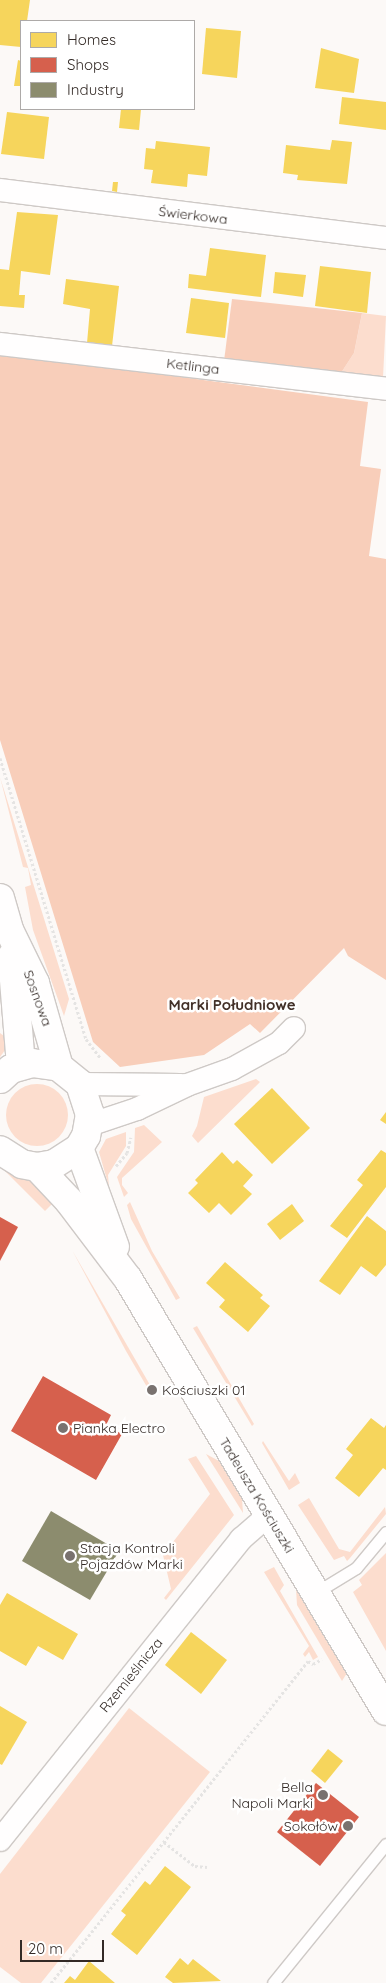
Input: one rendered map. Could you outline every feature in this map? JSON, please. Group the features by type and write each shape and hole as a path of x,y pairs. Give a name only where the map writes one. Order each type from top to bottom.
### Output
{"street":[{"name":"Świerkowa","path":"0,190 386,238"},
{"name":"Ketlinga","path":"0,344 386,389"},
{"name":"Sosnowa","path":"0,898 10,932 17,988 11,1072"},
{"name":"Sosnowa","path":"10,932 35,983 70,1075 89,1104 84,1136"},
{"path":"0,1150 12,1160 38,1167 64,1160 84,1136 187,1085 257,1057 294,1028"},
{"path":"11,1072 43,1062 70,1075 187,1085"},
{"name":"Tadeusza Kościuszki","path":"84,1136 128,1279"},
{"name":"Tadeusza Kościuszki","path":"38,1167 69,1201 128,1279 386,1711"},
{"name":"Rzemieślnicza","path":"0,1840 241,1540 268,1515"}],"lane":[{"path":"316,1593 356,1568 386,1532"},
{"path":"273,1983 386,1844"}],"path":[{"path":"0,758 86,1039 89,1047 106,1063"},
{"path":"113,1174 130,1148 131,1133"},
{"path":"51,1983 308,1661 313,1664 324,1658"},
{"path":"164,1842 195,1866 207,1867"}],"shaded area":[{"path":"232,299 362,313 354,353 341,373 224,361"},
{"path":"362,313 386,316 383,378 341,373 354,353"},
{"path":"0,353 368,402 360,466 381,469 369,556 386,559 386,980 348,956 344,948 260,1033 250,1024 204,1055 120,1067 93,1042 0,740"},
{"path":"0,777 69,999 64,1016 33,930 25,887 31,885 28,868 23,867"},
{"path":"0,1033 8,1039 8,1046 0,1057"},
{"path":"256,1079 260,1082 198,1143 192,1136 197,1126 204,1097"},
{"path":"37,1084 49,1086 59,1093 66,1103 68,1115 66,1127 59,1137 49,1144 37,1146 25,1144 15,1137 8,1127 6,1115 8,1103 15,1093 25,1086"},
{"path":"144,1125 162,1142 122,1178 122,1185 128,1193 124,1197 117,1177 134,1152 135,1128"},
{"path":"126,1132 126,1146 108,1175 109,1187 99,1152 106,1139"},
{"path":"0,1166 33,1179 56,1200 45,1211"},
{"path":"130,1202 152,1251 180,1298 176,1300 131,1219 127,1205"},
{"path":"72,1250 150,1385 147,1387 126,1351"},
{"path":"197,1326 254,1424 252,1426 193,1328"},
{"path":"263,1441 289,1481 295,1473 300,1483 289,1490 262,1443"},
{"path":"206,1454 219,1461 242,1499 243,1513"},
{"path":"196,1456 234,1515 166,1600 164,1598 171,1589 163,1555 210,1494 188,1459"},
{"path":"309,1498 339,1549 350,1552 385,1507 386,1514 347,1561 344,1556 334,1560 298,1505"},
{"path":"386,1553 386,1651 353,1592 362,1585 359,1580"},
{"path":"274,1567 284,1585 280,1591 318,1657 313,1660 309,1652 305,1657 303,1654 309,1646 264,1572"},
{"path":"296,1589 347,1673 342,1681 297,1605"},
{"path":"129,1708 210,1772 41,1983 21,1983 0,1967 0,1874"}],"building: Homes":[{"path":"0,0 30,0 27,20 20,20 20,47 0,45"},
{"path":"206,28 241,31 237,78 202,74"},
{"path":"321,48 359,59 354,93 315,88"},
{"path":"18,60 20,61 20,86 14,86"},
{"path":"342,97 386,102 386,130 339,124"},
{"path":"121,110 141,110 139,130 119,128"},
{"path":"7,112 49,117 44,159 1,154"},
{"path":"332,140 352,142 347,184 297,180 298,175 283,173 286,145 330,150"},
{"path":"156,141 210,147 207,176 188,174 187,187 151,183 153,170 144,169 146,148 155,149"},
{"path":"113,182 118,182 117,192 112,191"},
{"path":"17,212 58,215 50,275 21,271 19,295 25,295 24,308 0,306 0,269 9,270"},
{"path":"210,248 266,255 261,297 188,288 189,274 206,276"},
{"path":"320,266 371,272 367,313 315,306"},
{"path":"275,272 306,275 303,297 273,293"},
{"path":"66,279 119,286 112,346 87,343 90,309 63,304"},
{"path":"191,298 229,303 225,338 186,333"},
{"path":"272,1088 310,1128 272,1164 234,1124"},
{"path":"386,1112 386,1124 380,1120"},
{"path":"381,1150 386,1153 386,1187 347,1238 330,1226 363,1185 357,1180"},
{"path":"222,1152 233,1164 237,1160 253,1175 243,1186 252,1194 231,1215 219,1203 209,1213 188,1193 198,1183 195,1180"},
{"path":"292,1204 304,1221 280,1240 267,1224"},
{"path":"367,1216 386,1231 386,1265 376,1277 361,1266 340,1295 319,1281"},
{"path":"225,1262 263,1295 260,1298 270,1306 248,1332 219,1307 225,1300 206,1283"},
{"path":"371,1418 384,1428 386,1425 386,1470 383,1468 359,1497 335,1478 353,1455 346,1449"},
{"path":"7,1593 78,1634 63,1660 38,1646 26,1666 0,1651 0,1605"},
{"path":"191,1632 227,1660 201,1694 165,1665"},
{"path":"0,1706 27,1722 2,1765 0,1764"},
{"path":"328,1749 343,1761 325,1783 311,1771"},
{"path":"165,1866 191,1887 137,1955 111,1934 126,1915 121,1911 145,1881 150,1885"},
{"path":"180,1958 188,1965 193,1959 221,1981 173,1983 165,1977"},
{"path":"89,1961 115,1983 64,1983 70,1976 75,1980"}],"building: Shops":[{"path":"0,1217 18,1227 0,1261"},
{"name":"Pianka Electro","path":"43,1376 111,1415 106,1425 122,1434 96,1480 11,1431"},
{"path":"316,1783 359,1817 320,1866 277,1832"}],"building: Industry":[{"name":"Stacja Kontroli Pojazdów Marki","path":"51,1511 119,1551 90,1600 22,1561"}],"place":[{"name":"Kościuszki 01","path":"152,1390"},
{"name":"Pianka Electro","path":"63,1428"},
{"name":"Stacja Kontroli Pojazdów Marki","path":"70,1556"},
{"name":"Bella Napoli Marki","path":"323,1795"},
{"name":"Sokołów","path":"348,1826"}],"district":[{"name":"Marki Południowe","path":"232,1005"}]}
